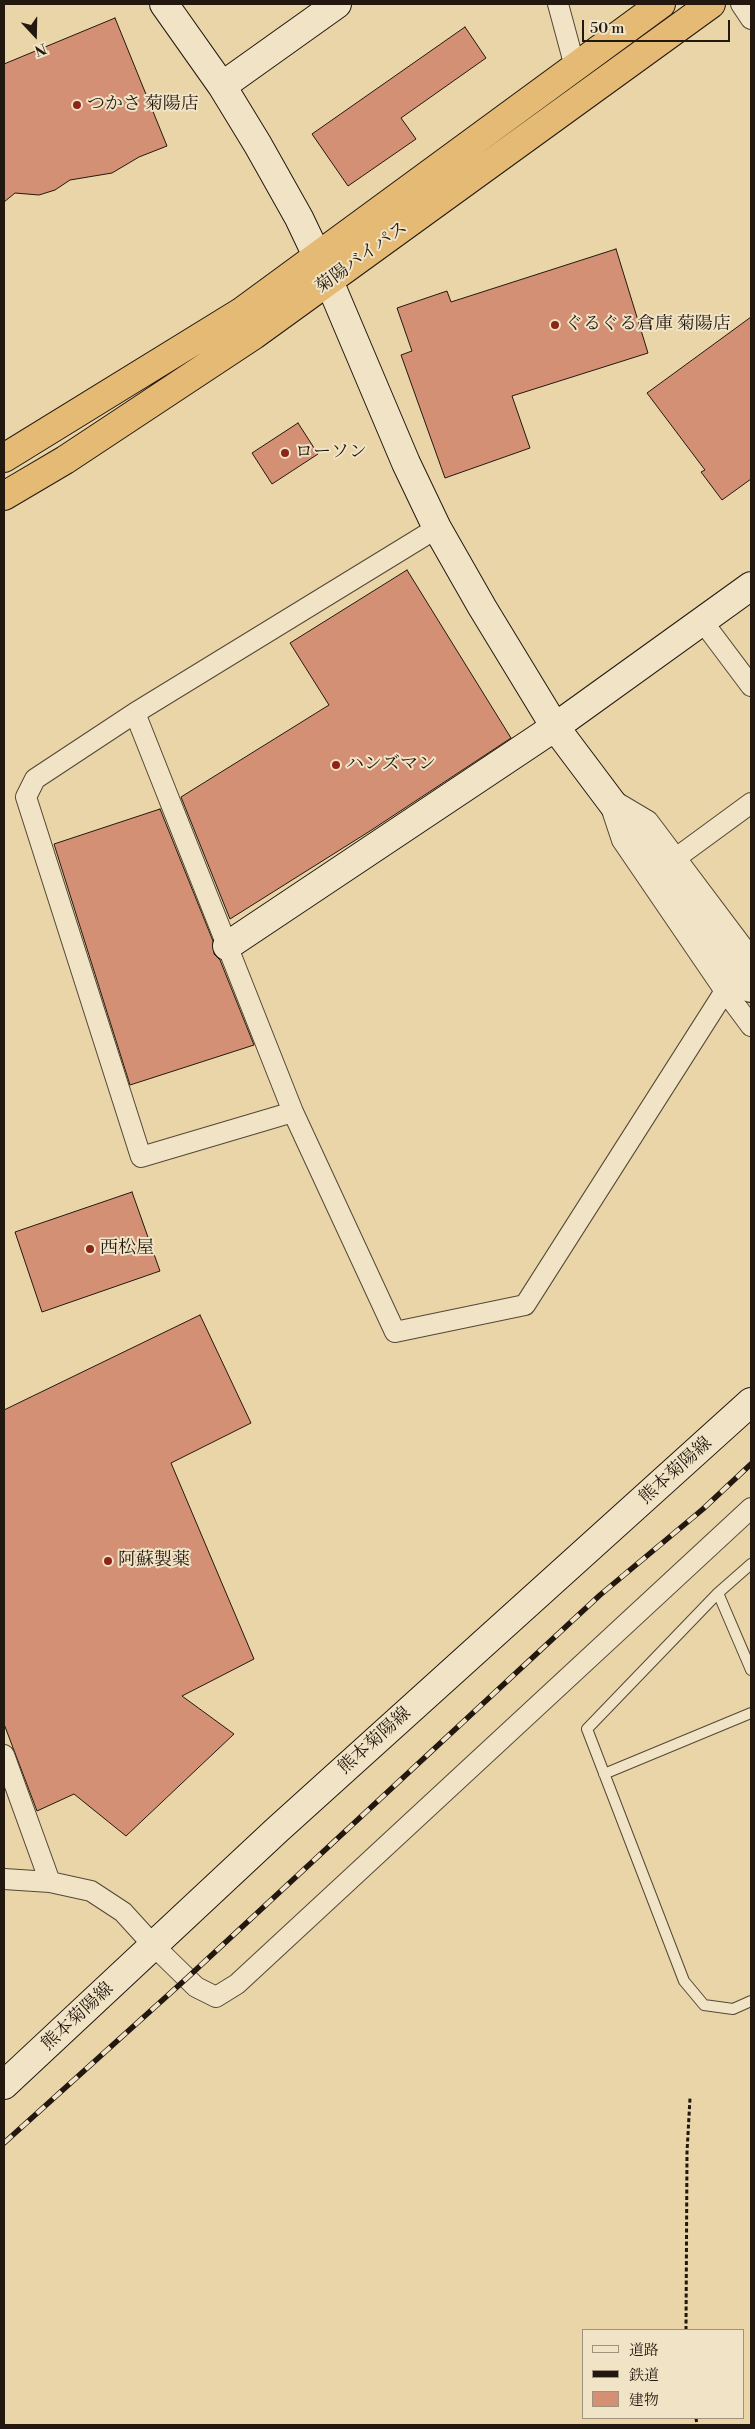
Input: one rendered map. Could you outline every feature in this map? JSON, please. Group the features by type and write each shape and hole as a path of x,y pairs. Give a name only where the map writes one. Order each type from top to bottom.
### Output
{"highway":[{"name":"菊陽バイパス","path":"4,458 241,312 661,4"},
{"name":"菊陽バイパス","path":"4,496 65,460 254,335 711,4"}],"street":[{"path":"164,4 222,86 258,145 318,256 406,463 437,528 555,727 751,988"},
{"path":"222,86 337,4"},
{"path":"558,4 575,67"},
{"path":"741,4 751,19"},
{"path":"293,1112 141,1157 26,796 35,779 136,713 437,528"},
{"path":"227,946 555,727 751,586"},
{"path":"703,622 751,686"},
{"path":"136,713 293,1112 395,1332 525,1305 725,991"},
{"path":"608,797 648,821 751,958"},
{"path":"608,797 622,840 751,1026"},
{"path":"676,858 751,803"},
{"name":"熊本菊陽線","path":"4,2085 299,1810 751,1402"},
{"path":"4,1879 50,1882 91,1891 124,1912 154,1946 196,1987 216,1997 237,1984 751,1508"},
{"path":"4,1755 50,1882"}],"lane":[{"path":"751,1564 718,1593 587,1729 684,1982 704,2005 733,2010 751,2001"},
{"path":"718,1593 751,1670"},
{"path":"604,1774 751,1714"}],"path":[{"path":"686,2329 687,2152 690,2098"}],"building":[{"name":"つかさ 菊陽店","path":"115,18 167,146 139,157 112,173 70,180 55,190 39,195 15,193 4,202 4,64"},
{"path":"465,27 486,58 401,118 416,139 348,186 312,134"},
{"path":"616,249 648,353 512,396 530,448 445,478 401,355 412,351 397,308 447,291 451,302"},
{"path":"751,317 751,479 722,500 701,472 705,470 647,393"},
{"name":"ローソン","path":"298,423 318,454 272,484 252,453"},
{"path":"407,570 511,738 370,831 230,919 181,797 329,705 290,643"},
{"path":"160,809 213,941 214,954 220,960 254,1045 130,1085 54,844"},
{"path":"132,1192 160,1271 42,1312 15,1232"},
{"name":"阿蘇製薬","path":"200,1315 251,1423 171,1463 254,1659 182,1696 234,1734 126,1836 74,1794 37,1811 4,1724 4,1410"}],"railway":[{"path":"4,2143 187,1978 600,1595 703,1509 751,1464"}],"place":[{"name":"つかさ 菊陽店","path":"77,105"},
{"name":"ぐるぐる倉庫 菊陽店","path":"555,325"},
{"name":"ローソン","path":"285,453"},
{"name":"ハンズマン","path":"336,765"},
{"name":"西松屋","path":"90,1249"},
{"name":"阿蘇製薬","path":"108,1561"}]}
